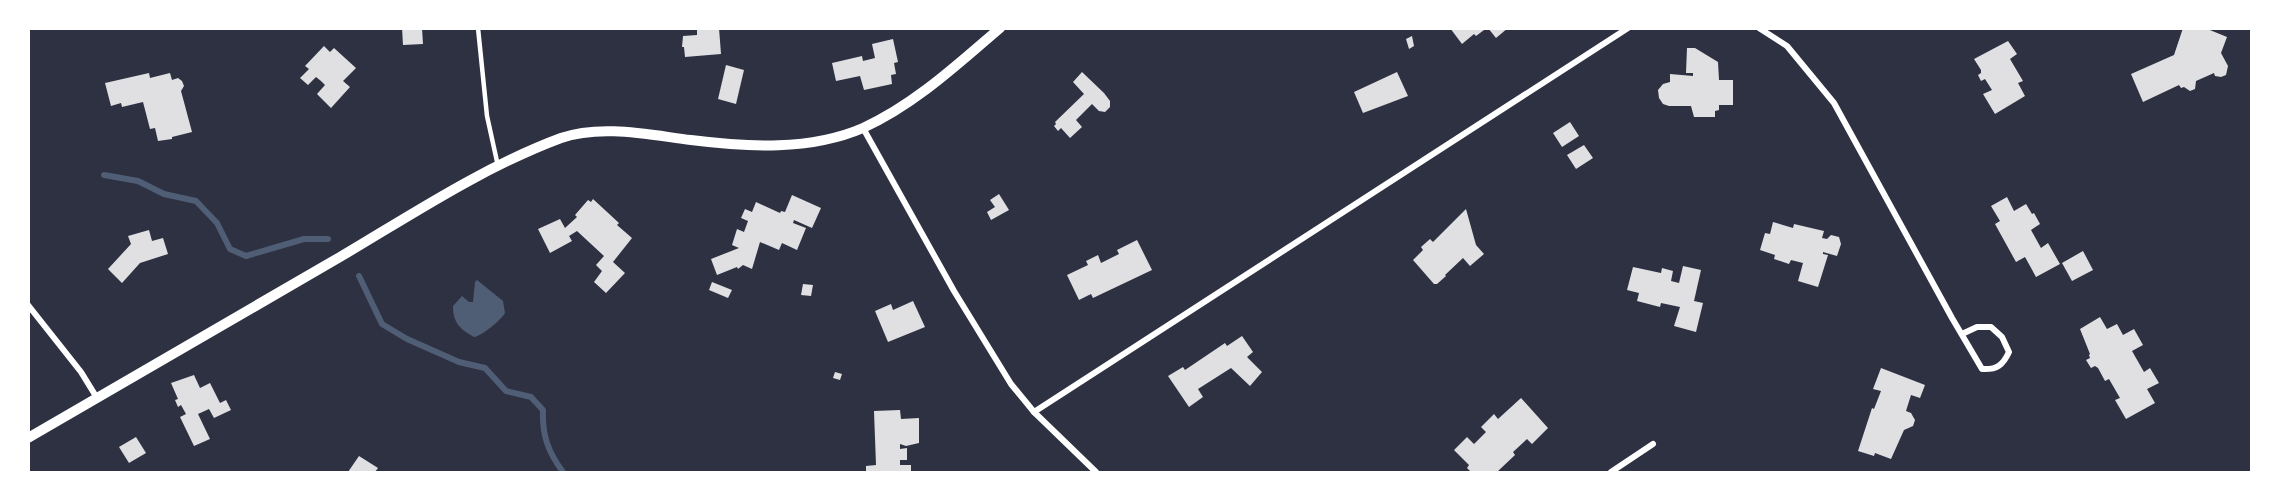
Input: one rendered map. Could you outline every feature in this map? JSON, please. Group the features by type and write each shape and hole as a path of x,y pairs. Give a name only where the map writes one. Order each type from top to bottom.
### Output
{"street":[{"path":"28,438 428,205 523,153 565,137 603,132 635,133 749,145 796,143 833,138 863,128 896,110 931,85 1000,28"},
{"path":"1034,412 1628,28"},
{"path":"1759,28 1787,46 1834,103 1962,334 1982,369 1992,369 2003,364 2008,352 2002,337 1991,327 1977,327 1962,334"},
{"path":"863,128 1011,384 1034,412 1096,472"},
{"path":"28,305 81,372 97,398"},
{"path":"1611,472 1653,444"}],"lane":[{"path":"478,28 487,116 498,166"}],"water":[{"path":"477,280 503,301 505,313 482,334 474,337 458,325 454,317 453,306 462,296 469,302 473,302"}],"building":[{"path":"402,28 422,28 423,44 403,45"},
{"path":"697,28 719,28 721,54 685,57 684,47 682,47 683,36 697,35"},
{"path":"1450,28 1483,28 1484,30 1476,36 1474,34 1462,44"},
{"path":"1488,28 1508,28 1496,38"},
{"path":"2183,28 2205,28 2227,37 2221,53 2228,66 2226,75 2215,76 2214,73 2196,81 2195,89 2190,91 2179,85 2143,102 2131,74 2174,55"},
{"path":"1412,36 1414,46 1409,49 1406,39"},
{"path":"893,39 898,62 894,63 896,74 891,75 892,84 864,90 860,76 836,81 832,63 862,56 863,61 875,58 872,44"},
{"path":"2008,41 2017,54 2010,59 2023,81 2018,83 2025,96 1995,114 1983,94 1992,90 1985,79 1981,81 1978,75 1981,70 1974,59"},
{"path":"324,46 330,52 334,48 356,68 343,81 350,87 331,108 317,94 325,85 321,81 316,77 308,85 300,78 309,69 305,66"},
{"path":"1687,48 1695,48 1718,62 1719,80 1733,80 1733,105 1719,105 1719,110 1715,111 1715,117 1694,117 1691,106 1669,106 1663,104 1659,98 1658,90 1663,84 1670,82 1670,74 1693,76 1693,73 1686,73"},
{"path":"726,65 744,70 736,104 718,99"},
{"path":"1082,72 1104,93 1110,101 1110,107 1105,112 1099,111 1092,104 1076,120 1082,127 1070,138 1061,128 1058,131 1054,126 1055,122 1084,94 1073,82"},
{"path":"1397,72 1408,96 1363,113 1354,92"},
{"path":"149,73 150,78 170,73 172,80 178,78 182,81 184,86 181,91 192,132 158,141 155,128 150,129 143,102 122,107 121,103 111,106 105,83"},
{"path":"1570,122 1579,136 1562,147 1553,133"},
{"path":"1584,145 1593,158 1576,169 1567,155"},
{"path":"999,194 1009,210 991,220 987,212 995,207 990,200"},
{"path":"792,195 821,208 812,228 794,220 793,223 806,228 797,250 782,243 779,250 760,242 752,269 743,265 738,269 737,267 717,275 711,259 739,248 732,245 737,229 744,232 748,221 741,218 745,209 752,212 756,202 780,213 785,212"},
{"path":"2007,197 2014,211 2026,204 2032,214 2034,213 2040,224 2031,230 2041,248 2048,243 2060,264 2036,277 2025,257 2016,262 1995,224 2000,221 1991,206"},
{"path":"593,199 632,238 613,262 625,273 606,293 594,282 602,271 596,265 604,256 577,231 569,236 572,241 550,253 538,229 560,219 565,228 577,217 575,215 588,200 591,202"},
{"path":"1466,209 1476,245 1484,254 1470,266 1463,258 1446,276 1434,284 1413,260 1423,250 1421,247 1430,239 1433,242"},
{"path":"1773,222 1793,228 1794,224 1824,231 1822,238 1827,239 1831,235 1839,237 1841,244 1837,256 1823,252 1828,255 1818,287 1798,281 1803,263 1791,260 1789,264 1774,259 1775,255 1760,250 1765,233 1770,234"},
{"path":"149,230 152,241 163,238 168,254 140,263 122,283 108,269 131,244 128,236"},
{"path":"1137,240 1152,270 1093,298 1091,294 1079,300 1067,275 1088,265 1086,261 1098,255 1101,263 1119,254 1117,250"},
{"path":"2083,251 2093,270 2072,281 2062,263"},
{"path":"1683,266 1701,270 1694,301 1703,303 1696,332 1674,326 1680,307 1661,303 1660,307 1637,301 1639,293 1627,290 1633,267 1661,273 1662,268 1673,271 1671,281 1679,283"},
{"path":"712,282 732,290 728,298 709,290"},
{"path":"803,284 813,285 811,296 801,295"},
{"path":"913,301 925,327 888,342 875,311 891,304 893,310"},
{"path":"2100,317 2107,329 2117,324 2123,335 2134,329 2143,345 2132,351 2144,372 2150,368 2159,383 2147,389 2155,403 2126,419 2115,400 2120,398 2109,379 2105,381 2098,368 2095,366 2091,368 2086,360 2090,358 2090,354 2080,329"},
{"path":"1242,336 1253,352 1247,357 1262,372 1250,386 1231,368 1198,389 1203,397 1189,407 1168,376 1183,367 1185,370 1225,343 1227,346"},
{"path":"1881,368 1925,385 1920,398 1911,395 1906,411 1911,413 1915,420 1913,426 1904,430 1891,459 1875,453 1874,456 1858,451 1872,408 1874,409 1881,391 1873,389"},
{"path":"835,372 842,374 840,380 833,378"},
{"path":"194,375 200,388 210,383 220,403 226,400 231,410 214,418 209,409 198,414 210,439 194,446 180,417 186,414 181,405 178,407 175,400 178,399 171,383"},
{"path":"1521,398 1548,428 1532,444 1527,439 1513,452 1515,455 1497,472 1471,472 1467,468 1469,465 1454,450 1467,437 1474,444 1486,432 1481,427 1494,414 1498,419"},
{"path":"900,410 901,419 919,418 919,443 906,446 900,444 900,449 907,448 907,460 900,460 900,465 911,465 911,472 866,472 866,466 876,465 874,411"},
{"path":"136,437 146,453 129,463 119,447"},
{"path":"359,456 378,468 375,472 348,472"}],"waterway":[{"path":"104,175 138,181 164,194 196,201 217,223 230,249 246,256 304,239 328,239"},
{"path":"359,276 382,324 407,339 459,362 485,368 506,391 531,397 543,410 547,443 563,472"}]}
